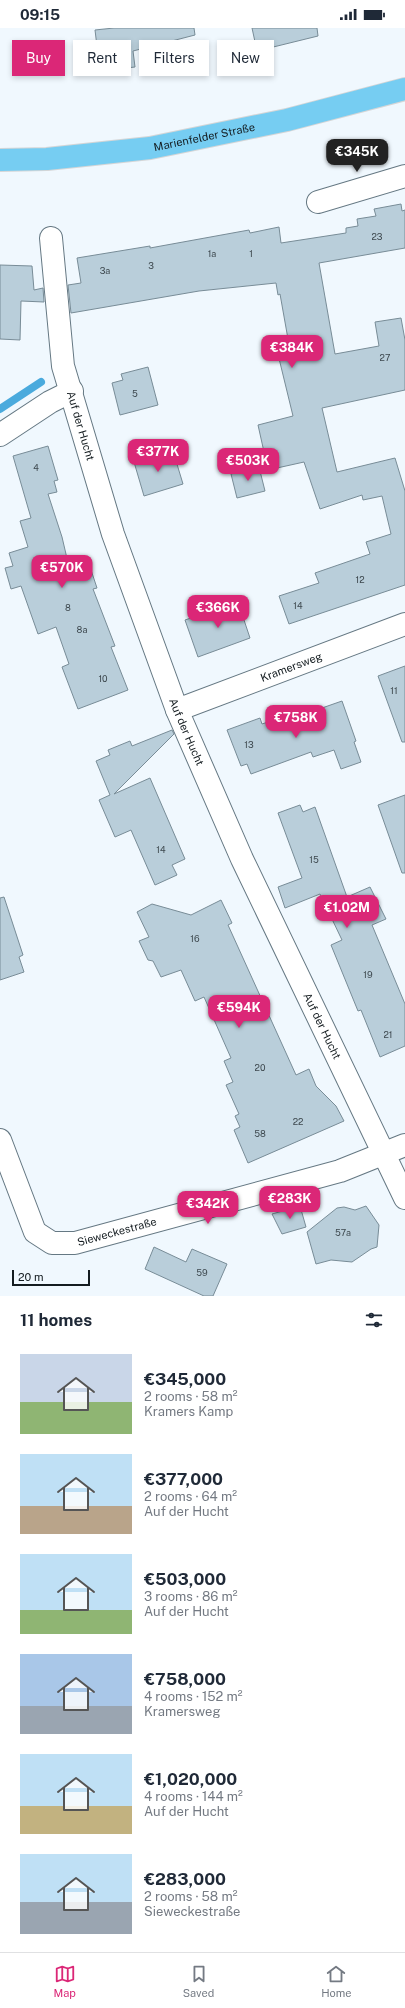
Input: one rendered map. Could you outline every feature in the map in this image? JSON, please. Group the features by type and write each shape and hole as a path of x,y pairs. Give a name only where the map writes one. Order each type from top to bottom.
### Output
{"main road":[{"name":"Marienfelder Straße","path":"0,160 47,159 150,148 287,120 405,89"}],"street":[{"path":"318,202 405,176"},
{"name":"Auf der Hucht","path":"51,238 63,366 72,391 113,534 177,710 242,859 405,1198"},
{"path":"0,435 50,402 72,391"},
{"name":"Kramersweg","path":"177,710 405,624"},
{"name":"Sieweckestraße","path":"0,1140 35,1232 52,1242 75,1243 340,1172 405,1145"}],"building":[{"path":"114,28 194,28 195,35 176,40 139,40 139,49 133,51 135,67 131,67 131,40 96,40 95,30"},
{"path":"252,28 317,28 318,36 274,47 274,40 255,40"},
{"path":"401,204 402,211 405,210 405,248 319,263 335,354 379,346 375,322 401,318 405,340 405,390 322,408 337,472 395,458 405,491 405,585 289,624 279,596 319,583 315,573 370,554 366,542 391,534 382,496 363,500 362,495 320,509 304,462 268,470 258,425 293,416 275,342 288,339 280,294 278,295 276,283 199,291 71,313 68,285 81,283 77,258 150,246 150,248 249,230 250,233 279,227 281,243 346,233 346,228 358,226 357,219 376,216 374,209"},
{"path":"0,265 32,266 34,290 43,288 44,302 21,301 20,340 0,339"},
{"path":"148,367 158,405 120,415 112,383 123,380 121,374"},
{"path":"48,446 58,480 54,481 57,492 48,494 62,537 69,567 88,561 97,588 93,589 115,646 111,647 128,690 78,709 62,667 69,664 56,627 38,634 21,586 11,589 5,568 13,566 9,553 28,547 20,521 31,518 13,456"},
{"path":"173,451 183,484 144,496 134,462"},
{"path":"259,467 265,491 237,498 231,474"},
{"path":"238,602 250,638 198,657 185,620"},
{"path":"405,666 405,742 402,742 378,676"},
{"path":"342,701 356,741 354,742 361,762 341,769 334,750 313,757 311,752 251,774 247,764 241,766 227,730 260,718 262,724 298,712 299,716"},
{"path":"172,730 174,734 114,794 150,778 185,859 172,865 177,875 155,885 131,830 115,837 99,800 110,795 96,761 110,755 108,750 130,741 132,746"},
{"path":"405,795 405,873 402,873 378,805"},
{"path":"300,805 303,812 315,807 347,897 370,887 386,919 372,925 405,1004 405,1046 380,1057 361,1010 358,1011 331,945 342,940 320,894 285,908 278,887 302,878 278,813"},
{"path":"4,897 23,955 19,957 24,972 0,980 0,898"},
{"path":"221,900 232,923 228,925 296,1075 309,1069 316,1086 336,1106 344,1121 248,1163 234,1130 240,1127 235,1116 239,1114 226,1085 233,1082 224,1061 231,1058 204,997 195,1001 181,970 161,977 153,961 148,960 139,941 149,937 137,912 152,904 191,915"},
{"path":"300,1206 306,1227 282,1234 272,1214"},
{"path":"366,1206 379,1225 377,1247 371,1249 352,1262 331,1260 316,1264 307,1232 337,1208 344,1207 355,1210"},
{"path":"154,1247 186,1262 192,1249 227,1264 213,1296 204,1296 145,1269"}],"waterway":[{"path":"0,409 41,382"}]}
